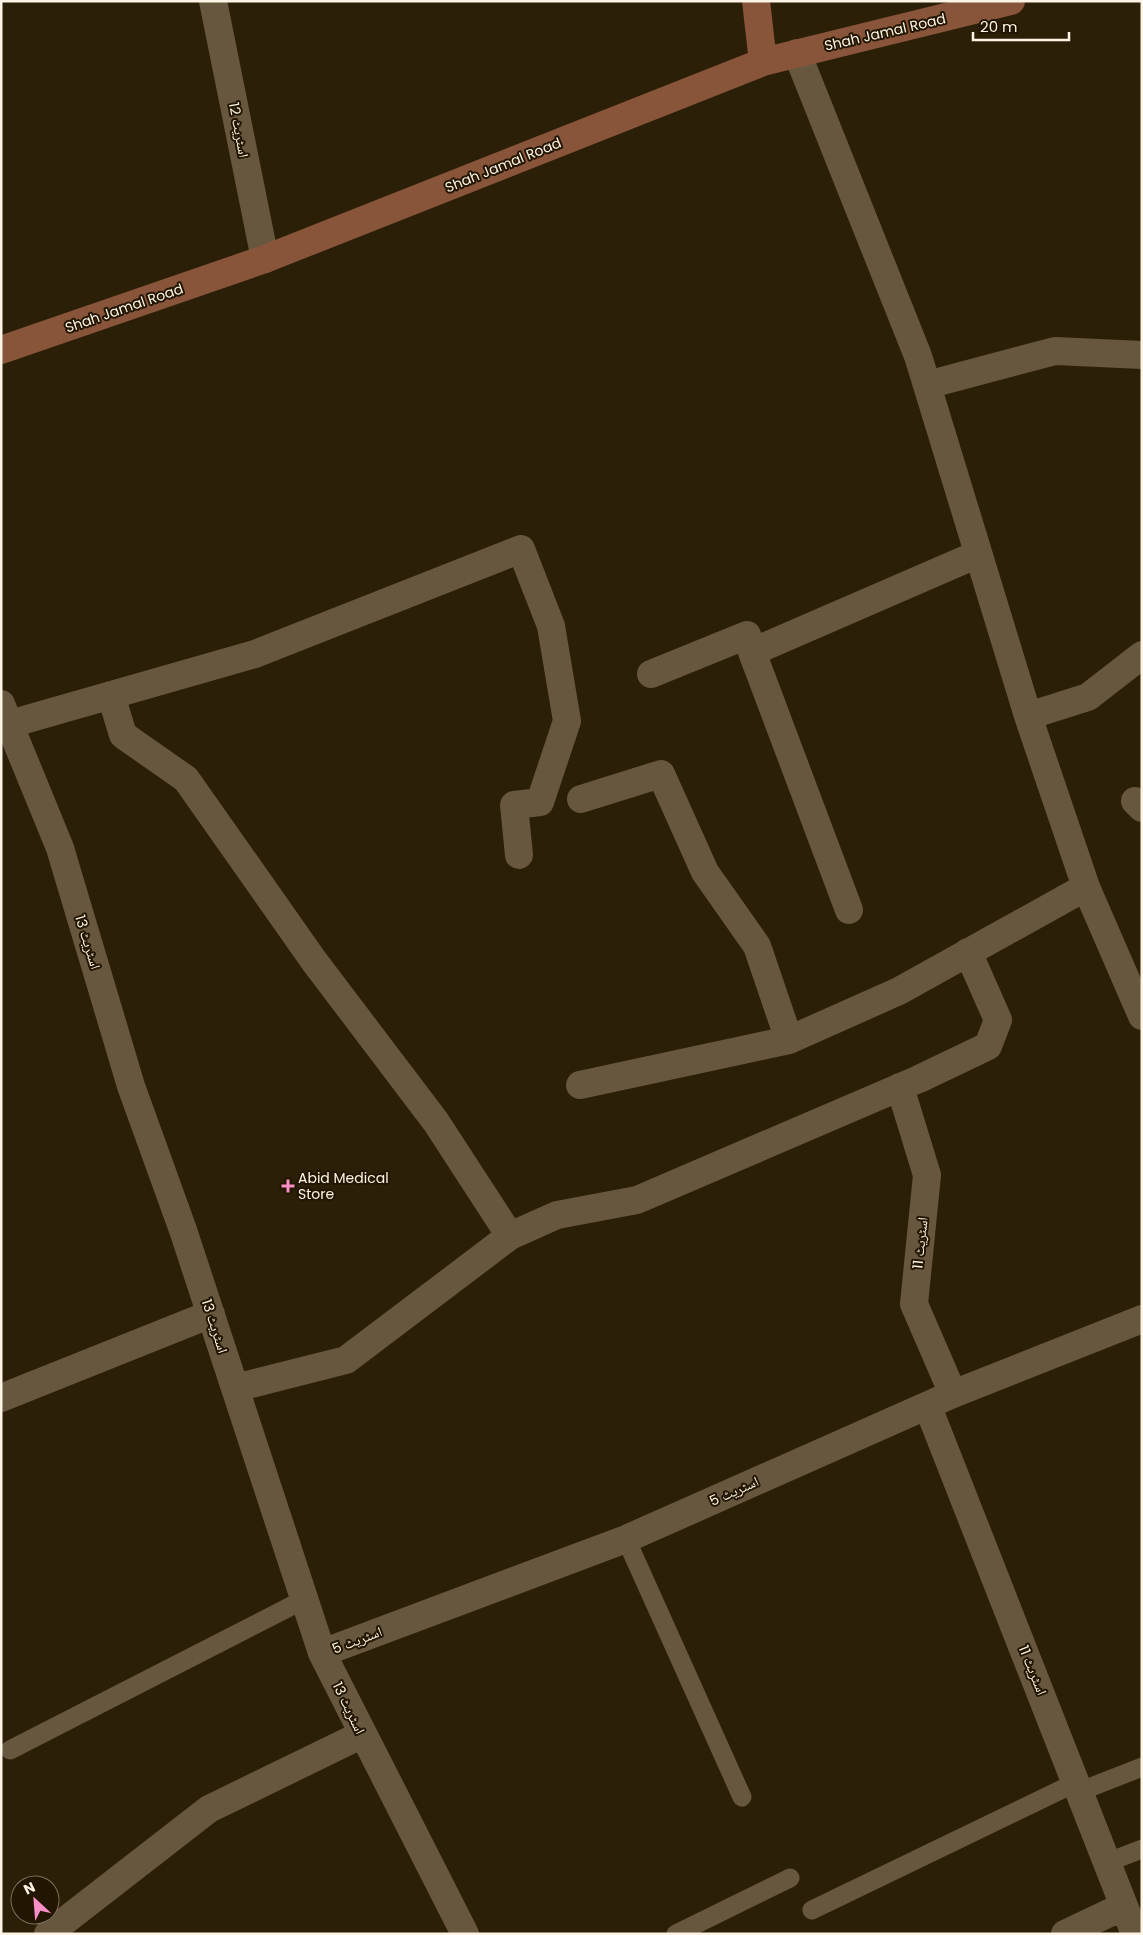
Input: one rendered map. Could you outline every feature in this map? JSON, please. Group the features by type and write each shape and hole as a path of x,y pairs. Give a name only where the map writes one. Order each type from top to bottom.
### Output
{"main road":[{"path":"756,1 763,62"},
{"name":"Shah Jamal Road","path":"1,350 265,259 763,62 1012,1"}],"street":[{"name":"اسٹریٹ 12","path":"213,1 265,259"},
{"path":"797,53 918,356 1028,716 1086,887 1142,1016"},
{"path":"927,385 1055,351 1142,355"},
{"path":"6,714 111,695 255,654 521,548 551,626 567,722 540,802 514,805 519,855"},
{"path":"752,652 978,554"},
{"path":"652,674 747,635 849,910"},
{"path":"1028,716 1088,697 1142,655"},
{"path":"111,695 123,735 186,779 314,961 436,1122 510,1236"},
{"name":"اسٹریٹ 13","path":"6,714 60,848 131,1086 211,1314 322,1653 464,1934"},
{"path":"581,799 661,774 705,872 757,946 788,1040"},
{"path":"580,1085 788,1040 899,992 1086,887"},
{"path":"235,1388 346,1360 510,1236 557,1215 637,1200 900,1087 988,1046 998,1020 968,952"},
{"name":"اسٹریٹ 11","path":"900,1087 927,1176 914,1304 952,1394"},
{"path":"1,1398 211,1314"},
{"name":"اسٹریٹ 5","path":"322,1653 626,1539 928,1407 952,1394 1142,1319"},
{"name":"اسٹریٹ 11","path":"928,1407 1079,1786 1135,1934"},
{"path":"48,1934 209,1809 362,1734"},
{"path":"1066,1934 1124,1906"}],"lane":[{"path":"626,1539 742,1797"},
{"path":"10,1750 305,1599"},
{"path":"812,1910 1079,1786 1142,1767"},
{"path":"1108,1862 1142,1849"},
{"path":"676,1934 790,1878"}],"place":[{"name":"Abid Medical Store","path":"288,1186"}]}
